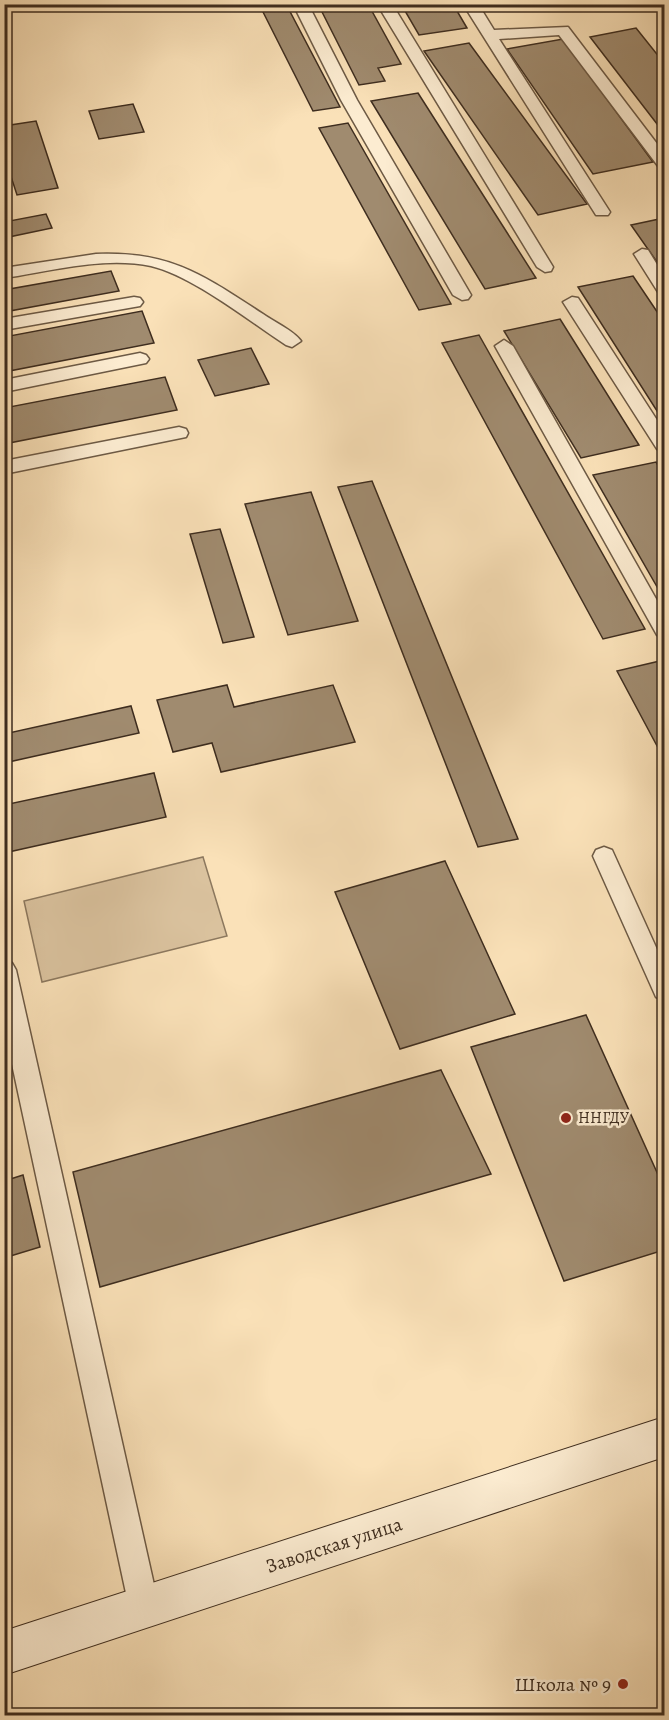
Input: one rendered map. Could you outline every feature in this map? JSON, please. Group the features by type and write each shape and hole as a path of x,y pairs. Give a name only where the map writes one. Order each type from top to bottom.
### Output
{"street":[{"name":"Заводская улица","path":"4,1653 664,1437"}],"lane":[{"path":"300,4 349,100 462,295"},
{"path":"384,4 545,267"},
{"path":"470,4 602,212"},
{"path":"490,35 563,30 664,163"},
{"path":"642,254 664,288"},
{"path":"4,273 106,259 153,262 181,272 292,341"},
{"path":"4,325 134,302"},
{"path":"572,302 664,445"},
{"path":"504,346 664,630"},
{"path":"4,386 140,359"},
{"path":"4,468 179,433"},
{"path":"604,856 664,990"},
{"path":"4,970 144,1607"}],"shaded area":[{"path":"203,857 227,936 42,982 24,901"}],"building":[{"path":"259,4 286,4 340,107 313,111"},
{"path":"318,4 368,4 401,64 378,68 385,81 359,85"},
{"path":"401,4 453,4 467,28 419,35"},
{"path":"636,28 664,63 664,133 590,37"},
{"path":"563,39 653,162 593,174 507,49"},
{"path":"469,43 587,204 538,215 424,51"},
{"path":"418,93 536,278 485,289 371,101"},
{"path":"133,104 144,132 99,139 89,111"},
{"path":"36,121 58,188 17,195 4,155 4,126"},
{"path":"348,123 451,304 419,310 319,128"},
{"path":"46,214 52,228 4,238 4,222"},
{"path":"664,218 664,272 631,225"},
{"path":"111,271 119,291 4,312 4,290"},
{"path":"633,276 664,322 664,422 578,287"},
{"path":"142,311 154,343 4,372 4,337"},
{"path":"560,319 639,445 581,458 504,331"},
{"path":"479,335 645,629 603,639 442,343"},
{"path":"251,348 269,384 215,396 198,360"},
{"path":"165,377 177,410 4,444 4,408"},
{"path":"656,462 664,475 664,599 593,475"},
{"path":"372,481 518,839 478,847 338,487"},
{"path":"311,492 358,621 288,635 245,504"},
{"path":"220,529 254,637 223,643 190,534"},
{"path":"664,660 664,759 617,671"},
{"path":"227,685 234,707 333,685 355,742 221,772 212,743 173,752 157,700"},
{"path":"131,706 139,733 4,763 4,734"},
{"path":"154,773 166,817 4,853 4,805"},
{"path":"445,861 515,1014 400,1049 335,892"},
{"name":"ННГДУ","path":"586,1015 664,1188 664,1250 564,1281 471,1047"},
{"path":"441,1070 491,1174 100,1287 73,1172"},
{"path":"23,1175 40,1247 4,1258 4,1181"}],"place":[{"name":"ННГДУ","path":"566,1118"},
{"name":"Школа № 9","path":"623,1684"}]}
